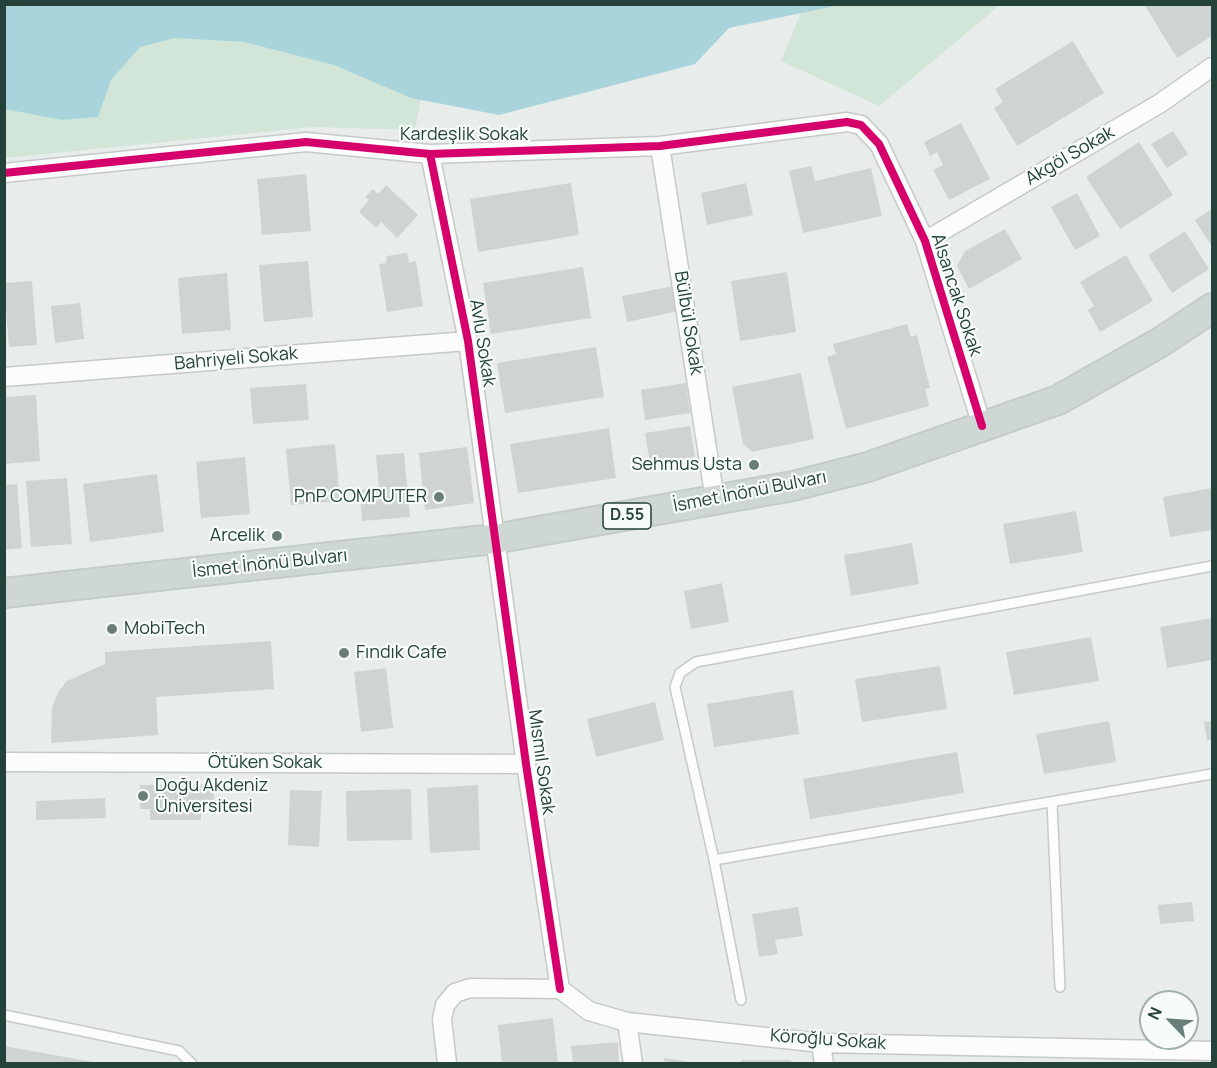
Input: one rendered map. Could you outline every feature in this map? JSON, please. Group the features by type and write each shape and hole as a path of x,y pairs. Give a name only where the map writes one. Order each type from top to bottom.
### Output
{"main road":[{"name":"İsmet İnönü Bulvarı","path":"4,593 494,539 793,486 867,467 1058,400 1159,343 1212,308"}],"street":[{"name":"Akgöl Sokak","path":"925,241 1159,104 1212,67"},
{"name":"Kardeşlik Sokak","path":"4,173 306,142 430,154 660,146 847,122 861,125 879,144"},
{"name":"Alsancak Sokak","path":"879,144 925,241 982,426"},
{"name":"Bülbül Sokak","path":"660,146 716,500"},
{"name":"Avlu Sokak","path":"430,154 468,341 494,539"},
{"name":"Bahriyeli Sokak","path":"4,377 468,341"},
{"name":"Mısmıl Sokak","path":"494,539 560,989"},
{"name":"Ötüken Sokak","path":"4,762 526,764"},
{"path":"447,1064 442,1019 446,1005 455,993 470,988 560,989"},
{"name":"Köroğlu Sokak","path":"560,989 589,1011 627,1022 821,1043 1010,1056 1210,1055"},
{"path":"627,1022 633,1064"},
{"path":"821,1043 824,1064"}],"lane":[{"path":"741,1000 714,860 675,687 680,673 696,662 1212,566"},
{"path":"714,860 1212,774"},
{"path":"1052,802 1060,987"},
{"path":"4,1015 179,1051 192,1064"}],"green space":[{"path":"156,5 426,74 415,130 313,127 5,158 4,69"},
{"path":"804,5 1000,5 879,106 781,61"}],"water":[{"path":"4,5 840,5 729,28 695,64 499,115 411,98 334,65 244,42 175,38 140,47 111,80 98,117 62,120 5,109"}],"building":[{"path":"1144,4 1212,4 1212,36 1177,58"},
{"path":"1073,41 1104,93 1017,146 994,108 1003,102 995,89"},
{"path":"961,123 990,179 949,200 933,170 943,165 937,152 930,156 924,142"},
{"path":"1173,131 1188,154 1167,168 1151,144"},
{"path":"1139,142 1173,195 1120,229 1086,177"},
{"path":"811,166 815,181 871,168 882,216 803,233 789,171"},
{"path":"306,174 311,231 262,235 257,179"},
{"path":"571,183 579,235 478,252 470,199"},
{"path":"746,183 753,215 707,225 701,193"},
{"path":"386,185 418,215 397,238 381,222 376,228 359,212 369,200 365,197 373,189 378,194"},
{"path":"1077,193 1100,236 1075,250 1051,207"},
{"path":"1212,209 1212,247 1195,220"},
{"path":"1005,229 1022,259 969,289 957,266 965,251"},
{"path":"1185,231 1209,269 1172,293 1148,255"},
{"path":"407,253 409,263 416,261 423,306 387,312 379,264 386,263 387,256"},
{"path":"1126,255 1153,301 1100,332 1088,310 1094,306 1080,282"},
{"path":"308,261 313,317 264,322 259,265"},
{"path":"583,267 591,318 491,334 483,283"},
{"path":"787,272 796,332 740,341 731,281"},
{"path":"227,273 231,330 182,334 178,278"},
{"path":"32,281 37,345 9,347 4,283"},
{"path":"674,286 679,311 627,322 622,296"},
{"path":"80,303 84,339 55,343 51,306"},
{"path":"907,324 911,337 917,335 930,388 925,389 929,406 846,429 827,357 836,354 833,344"},
{"path":"596,347 604,397 505,413 497,363"},
{"path":"801,373 814,439 752,452 743,444 732,387"},
{"path":"686,383 690,413 645,420 641,390"},
{"path":"306,384 309,420 253,424 250,388"},
{"path":"36,395 40,461 4,464 4,397"},
{"path":"690,426 695,457 650,464 645,433"},
{"path":"609,428 616,478 518,493 510,444"},
{"path":"335,444 340,501 291,505 286,449"},
{"path":"467,447 474,503 425,510 419,453"},
{"path":"404,453 410,517 362,521 360,490 379,488 376,455"},
{"path":"245,457 250,514 201,518 196,462"},
{"path":"157,474 164,532 90,542 83,484"},
{"path":"67,478 72,544 31,547 26,481"},
{"path":"17,484 22,548 4,550 4,485"},
{"path":"1212,488 1212,530 1170,537 1163,497"},
{"path":"1076,511 1083,552 1010,564 1003,524"},
{"path":"912,543 919,584 851,596 844,555"},
{"path":"722,583 729,622 691,629 684,591"},
{"path":"1212,618 1212,660 1167,668 1160,627"},
{"path":"1091,637 1099,681 1014,695 1006,652"},
{"path":"271,641 274,689 156,697 158,735 51,743 52,707 59,691 67,681 105,664 105,652"},
{"path":"940,666 947,709 862,722 855,679"},
{"path":"386,668 393,728 361,732 354,672"},
{"path":"793,690 799,734 714,747 707,704"},
{"path":"655,702 664,740 596,757 587,719"},
{"path":"1109,721 1116,762 1044,774 1036,734"},
{"path":"1212,721 1212,740 1207,740 1204,722"},
{"path":"957,752 964,793 810,819 803,779"},
{"path":"214,784 214,800 201,801 201,820 150,820 150,809 140,809 140,785"},
{"path":"478,785 480,850 430,853 427,788"},
{"path":"411,789 412,840 347,841 346,791"},
{"path":"290,790 322,791 319,847 288,845"},
{"path":"105,798 106,818 36,820 36,801"},
{"path":"1192,902 1194,921 1160,924 1158,905"},
{"path":"798,907 803,936 775,940 778,954 759,957 752,914"},
{"path":"553,1018 558,1064 502,1064 498,1025"},
{"path":"618,1042 619,1064 573,1064 571,1046"},
{"path":"4,1046 93,1062 92,1064 4,1064"},
{"path":"664,1058 690,1062 690,1064 665,1064"},
{"path":"741,1060 790,1060 795,1064 742,1064"}],"cycle path":[{"path":"4,173 306,142 430,154 660,146 847,122 861,125 879,144 925,241 982,426"},
{"path":"430,154 468,341 526,764 560,989"}],"place":[{"name":"Sehmus Usta","path":"754,465"},
{"name":"PnP COMPUTER","path":"439,497"},
{"name":"Arcelik","path":"277,536"},
{"name":"MobiTech","path":"112,629"},
{"name":"Fındık Cafe","path":"344,653"},
{"name":"Doğu Akdeniz Üniversitesi","path":"143,796"}]}
